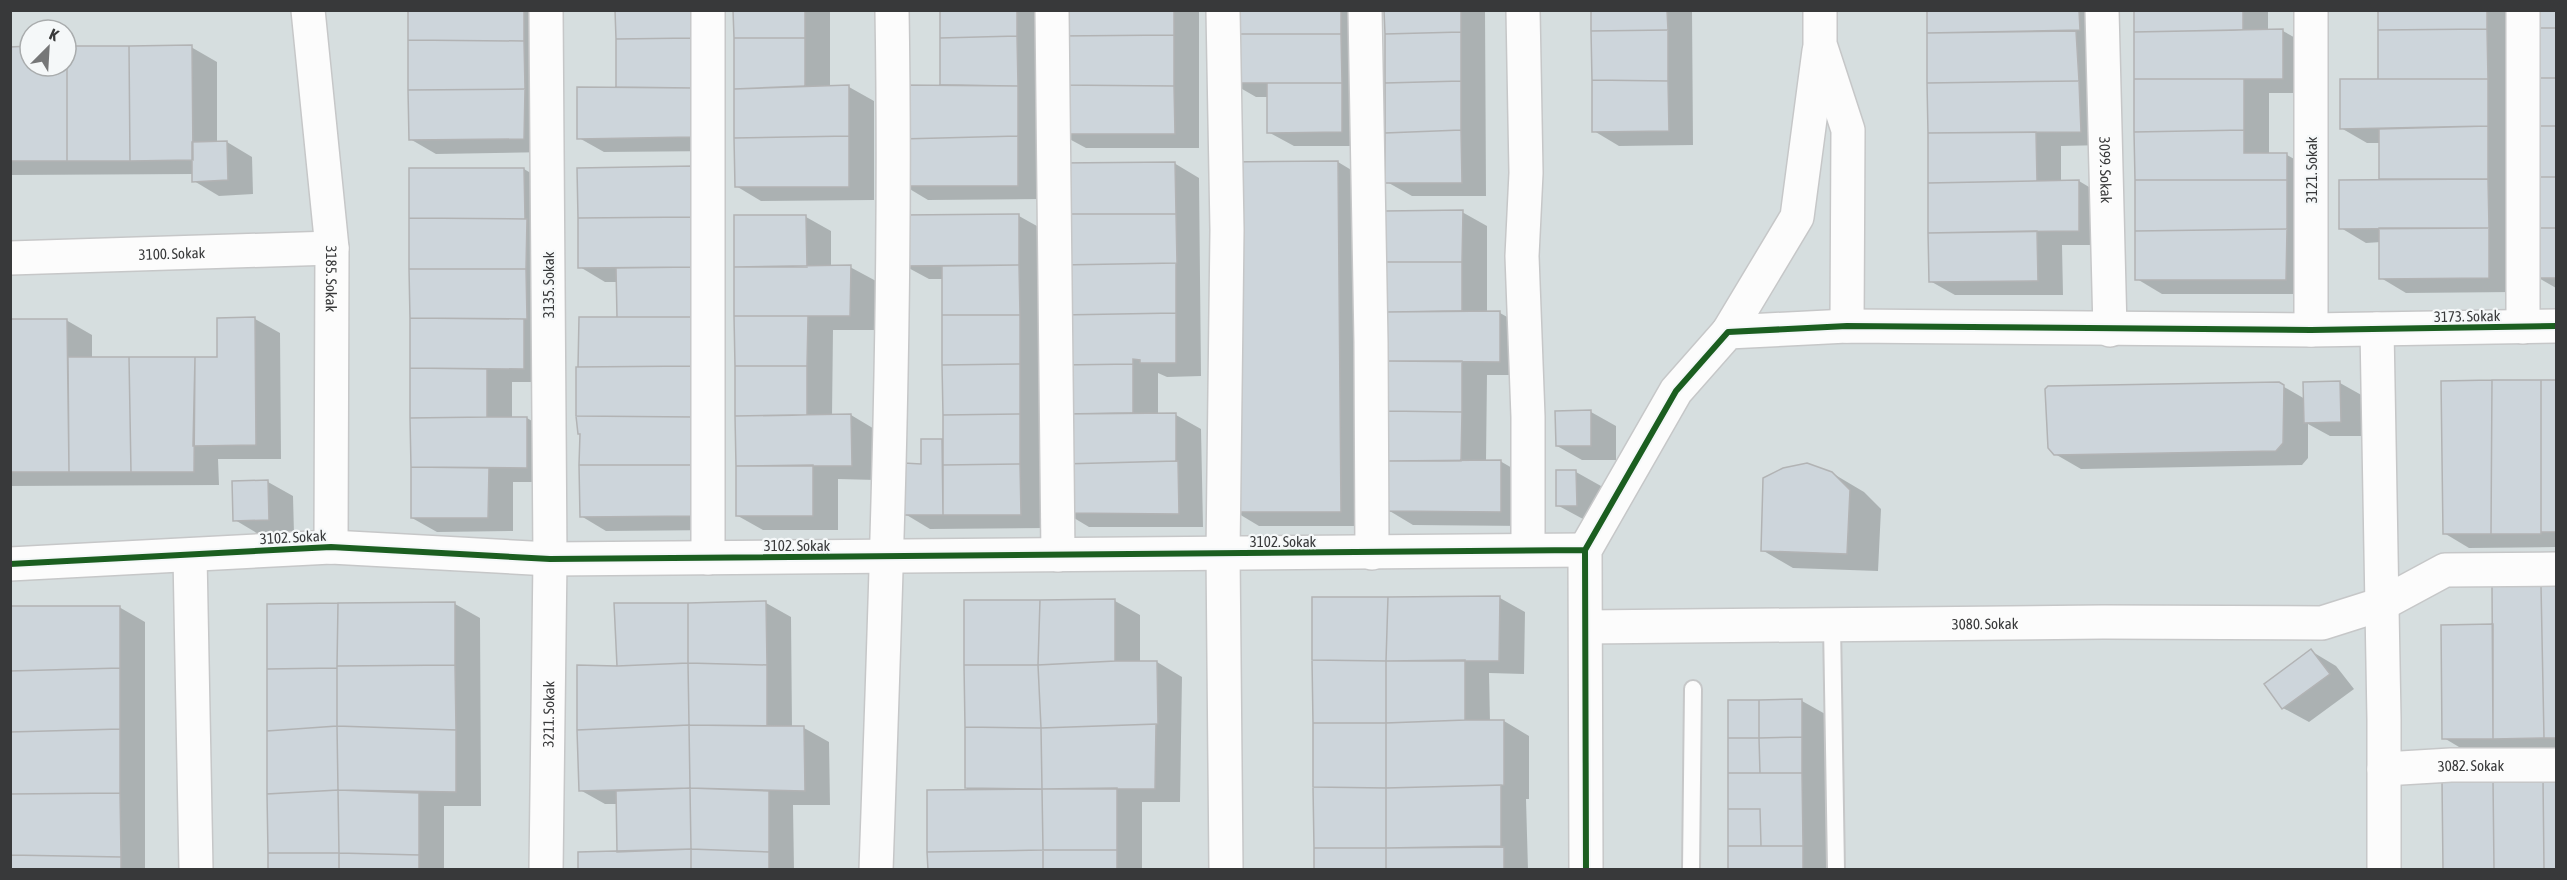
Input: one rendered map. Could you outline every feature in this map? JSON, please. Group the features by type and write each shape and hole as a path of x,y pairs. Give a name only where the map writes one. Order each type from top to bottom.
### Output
{"street":[{"name":"3185. Sokak","path":"308,10 332,248 331,547"},
{"name":"3135. Sokak","path":"546,10 550,560"},
{"path":"708,10 708,558"},
{"path":"876,870 886,556 894,129 892,10"},
{"path":"1052,10 1058,555"},
{"path":"1223,10 1227,230 1223,553 1226,870"},
{"path":"1365,10 1372,553"},
{"path":"1523,10 1526,173 1522,256 1528,417 1528,550"},
{"path":"1587,870 1585,550 1676,391 1728,332 1797,217 1820,44 1820,10"},
{"name":"3099. Sokak","path":"2102,10 2110,330"},
{"name":"3121. Sokak","path":"2311,10 2311,330"},
{"path":"2523,10 2523,327"},
{"path":"1820,44 1848,130 1847,326"},
{"name":"3100. Sokak","path":"10,258 332,248"},
{"name":"3173. Sokak","path":"1728,332 1847,326 2311,330 2556,326"},
{"path":"2378,329 2384,870"},
{"name":"3102. Sokak","path":"10,564 331,547 550,560 1585,550"},
{"path":"190,555 196,870"},
{"name":"3211. Sokak","path":"546,870 550,560"},
{"name":"3080. Sokak","path":"1586,627 2322,623 2382,604 2445,570 2556,569"},
{"name":"3082. Sokak","path":"2384,769 2451,765 2556,765"}],"lane":[{"path":"1832,625 1836,870"},
{"path":"1691,870 1694,689"}],"shaded area":[{"path":"11,11 2556,11 2556,869 11,869"}],"building":[{"path":"408,10 524,10 524,41 408,40"},
{"path":"615,10 693,10 693,38 616,39"},
{"path":"733,10 805,10 805,38 734,38"},
{"path":"940,10 1017,10 1017,36 940,38"},
{"path":"1058,10 1174,10 1174,35 1059,36"},
{"path":"1229,10 1341,10 1341,34 1229,34"},
{"path":"1384,10 1461,10 1461,32 1385,34"},
{"path":"1591,10 1667,10 1668,30 1591,31"},
{"path":"1927,10 2079,10 2080,30 1927,33"},
{"path":"2134,10 2243,10 2243,30 2134,32"},
{"path":"2378,10 2487,10 2487,29 2378,30"},
{"path":"2534,10 2556,10 2556,28 2534,28"},
{"path":"2534,28 2556,28 2556,78 2534,78"},
{"path":"2283,29 2283,79 2134,79 2134,32"},
{"path":"2487,29 2488,79 2378,79 2378,30"},
{"path":"1668,30 1668,81 1592,80 1591,31"},
{"path":"2076,31 2079,81 1927,83 1927,33"},
{"path":"1461,32 1461,81 1385,83 1385,34"},
{"path":"1229,34 1341,34 1342,83 1229,83"},
{"path":"1174,35 1174,86 1058,85 1059,36"},
{"path":"1017,36 1018,86 940,85 940,38"},
{"path":"693,38 693,88 616,87 616,39"},
{"path":"734,38 805,38 805,86 734,89"},
{"path":"408,40 524,41 525,89 408,90"},
{"path":"192,45 193,160 130,161 129,46"},
{"path":"78,46 129,46 130,161 67,161 67,78 78,78"},
{"path":"10,47 18,47 18,78 67,78 67,161 10,161"},
{"path":"2534,78 2556,78 2556,126 2534,126"},
{"path":"2134,79 2244,79 2244,130 2134,132"},
{"path":"2340,79 2488,79 2488,126 2340,129"},
{"path":"1592,80 1668,81 1669,131 1592,132"},
{"path":"1461,81 1461,130 1385,133 1385,83"},
{"path":"2079,81 2081,132 1928,133 1927,83"},
{"path":"1267,83 1342,83 1342,132 1267,133"},
{"path":"849,85 849,136 734,138 734,89"},
{"path":"902,85 1018,86 1018,136 901,139"},
{"path":"1058,85 1174,86 1175,134 1059,134"},
{"path":"577,87 693,88 693,137 577,139"},
{"path":"525,89 524,139 409,140 408,90"},
{"path":"2488,126 2488,179 2379,179 2379,129"},
{"path":"2534,126 2556,126 2556,177 2535,177"},
{"path":"1461,130 1462,183 1385,183 1385,133"},
{"path":"2244,130 2244,153 2287,153 2287,180 2135,180 2134,132"},
{"path":"2036,132 2037,181 1928,183 1928,133"},
{"path":"849,136 849,187 735,187 734,138"},
{"path":"1018,136 1018,186 902,186 901,139"},
{"path":"227,141 228,180 192,182 192,142"},
{"path":"1338,161 1341,512 1232,512 1228,162"},
{"path":"1175,162 1176,214 1059,214 1059,163"},
{"path":"694,166 694,217 578,218 577,168"},
{"path":"409,168 524,168 525,219 409,218"},
{"path":"2535,177 2556,177 2556,228 2535,228"},
{"path":"2488,179 2489,228 2339,229 2339,180"},
{"path":"2079,180 2079,231 1928,233 1928,183"},
{"path":"2135,180 2287,180 2287,229 2135,231"},
{"path":"1463,210 1462,262 1385,262 1385,211"},
{"path":"1019,214 1019,265 902,266 902,215"},
{"path":"1059,214 1176,214 1177,263 1060,265"},
{"path":"734,215 806,215 807,267 734,267"},
{"path":"694,217 694,267 578,268 578,218"},
{"path":"409,218 527,219 526,269 409,269"},
{"path":"2379,228 2489,228 2489,278 2379,279"},
{"path":"2535,228 2556,228 2556,278 2535,278"},
{"path":"2287,229 2286,280 2135,280 2135,231"},
{"path":"2037,231 2038,281 1929,282 1928,233"},
{"path":"1385,262 1462,262 1462,311 1386,312"},
{"path":"1176,263 1176,313 1060,315 1060,265"},
{"path":"851,265 850,316 734,316 734,267"},
{"path":"1019,265 1020,315 942,315 942,266"},
{"path":"694,267 694,317 617,317 616,268"},
{"path":"409,269 526,269 527,319 410,318"},
{"path":"1500,311 1500,362 1385,361 1386,312"},
{"path":"1176,313 1176,363 1140,363 1140,360 1133,359 1133,364 1061,365 1060,315"},
{"path":"942,315 1020,315 1020,364 942,365"},
{"path":"734,316 808,316 807,366 735,366"},
{"path":"255,317 256,445 193,446 195,357 217,357 217,318"},
{"path":"579,317 694,317 694,366 578,367"},
{"path":"410,318 524,319 524,369 410,368"},
{"path":"10,319 67,319 69,472 10,472"},
{"path":"68,357 129,357 131,472 69,472"},
{"path":"129,357 195,357 194,472 131,472"},
{"path":"1385,361 1462,361 1462,412 1386,411"},
{"path":"1020,364 1020,414 943,415 942,365"},
{"path":"1133,364 1133,413 1061,414 1061,365"},
{"path":"694,366 694,417 576,416 576,367"},
{"path":"735,366 807,366 807,415 735,416"},
{"path":"410,368 487,369 487,417 410,418"},
{"path":"2492,380 2541,380 2541,534 2491,534"},
{"path":"2492,380 2491,534 2443,534 2441,381"},
{"path":"2541,380 2556,380 2556,532 2541,532"},
{"path":"2340,381 2341,422 2304,423 2303,382"},
{"path":"2279,382 2284,385 2283,443 2276,451 2054,455 2048,448 2045,389 2048,386"},
{"path":"1591,410 1591,446 1556,446 1555,411"},
{"path":"1386,411 1462,412 1461,461 1386,461"},
{"path":"1176,413 1176,461 1062,464 1061,414"},
{"path":"851,414 852,466 736,466 735,416"},
{"path":"1020,414 1020,464 943,465 943,415"},
{"path":"576,416 694,417 694,465 579,465 580,434 578,434"},
{"path":"527,417 527,468 411,467 410,418"},
{"path":"921,439 942,439 943,515 903,515 904,463 921,464"},
{"path":"1501,460 1501,512 1386,511 1386,461"},
{"path":"1178,461 1179,514 1062,513 1062,464"},
{"path":"1807,463 1832,472 1850,490 1847,554 1761,551 1763,478 1783,468"},
{"path":"1020,464 1021,515 943,515 943,465"},
{"path":"579,465 694,465 695,516 580,517"},
{"path":"813,465 813,516 736,516 736,466"},
{"path":"411,467 489,468 488,518 411,518"},
{"path":"1556,470 1576,470 1577,506 1556,506"},
{"path":"268,480 269,520 233,521 232,481"},
{"path":"2556,585 2556,738 2544,738 2541,586"},
{"path":"2492,586 2541,586 2544,738 2493,739"},
{"path":"1500,596 1499,661 1386,661 1388,597"},
{"path":"1312,597 1388,597 1386,661 1312,660"},
{"path":"1115,599 1115,661 1038,665 1040,600"},
{"path":"964,600 1040,600 1038,665 964,665"},
{"path":"766,601 767,665 688,663 688,603"},
{"path":"455,602 455,665 337,666 338,603"},
{"path":"338,603 337,668 267,669 267,604"},
{"path":"614,603 688,603 688,663 617,666"},
{"path":"10,606 120,606 120,668 10,671"},
{"path":"2493,624 2493,739 2442,739 2441,625"},
{"path":"2311,649 2330,674 2282,709 2264,684"},
{"path":"1312,660 1386,661 1386,723 1313,723"},
{"path":"1465,660 1465,720 1386,723 1386,661"},
{"path":"1157,661 1158,724 1041,728 1038,665"},
{"path":"688,663 767,665 767,726 689,725"},
{"path":"688,663 689,725 577,730 577,665"},
{"path":"455,665 456,730 337,726 337,666"},
{"path":"964,665 1038,665 1041,728 965,727"},
{"path":"120,668 120,729 10,732 10,671"},
{"path":"337,668 337,726 267,731 267,669"},
{"path":"1802,699 1802,737 1759,738 1759,700"},
{"path":"1728,700 1759,700 1759,738 1728,738"},
{"path":"1504,720 1504,785 1386,788 1386,723"},
{"path":"1313,723 1386,723 1386,788 1313,787"},
{"path":"1156,724 1155,789 1042,789 1041,728"},
{"path":"689,725 804,726 805,791 690,788"},
{"path":"689,725 690,788 579,791 577,730"},
{"path":"337,726 456,730 456,792 338,790"},
{"path":"337,726 338,790 267,794 267,731"},
{"path":"965,727 1041,728 1042,789 965,788"},
{"path":"120,729 120,793 10,794 10,732"},
{"path":"1802,737 1802,773 1760,773 1759,738"},
{"path":"1728,738 1759,738 1760,773 1728,773"},
{"path":"1728,773 1802,773 1803,846 1761,846 1760,809 1728,809"},
{"path":"2543,779 2556,779 2556,870 2544,870"},
{"path":"2543,779 2544,870 2494,870 2493,780"},
{"path":"2493,780 2494,870 2443,870 2442,781"},
{"path":"1501,785 1501,846 1386,848 1386,788"},
{"path":"1313,787 1386,788 1386,848 1314,848"},
{"path":"690,788 769,791 769,852 691,849"},
{"path":"690,788 691,849 617,852 616,791"},
{"path":"1117,788 1117,850 1043,850 1042,789"},
{"path":"1042,789 1043,850 927,852 927,790"},
{"path":"338,790 419,793 419,855 339,853"},
{"path":"338,790 339,853 268,853 267,794"},
{"path":"120,793 121,857 10,855 10,794"},
{"path":"1728,809 1760,809 1761,846 1728,846"},
{"path":"1728,846 1803,846 1803,870 1728,870"},
{"path":"1504,847 1504,870 1386,870 1386,848"},
{"path":"1314,848 1386,848 1386,870 1314,870"},
{"path":"691,849 691,870 578,870 578,852"},
{"path":"691,849 769,852 769,870 691,870"},
{"path":"1043,850 1117,850 1117,870 1043,870"},
{"path":"1043,850 1043,870 928,870 927,852"},
{"path":"268,853 339,853 339,870 268,870"},
{"path":"339,853 419,855 419,870 339,870"},
{"path":"10,855 121,857 121,870 10,870"}],"cycle path":[{"path":"1586,870 1585,550 1676,391 1728,332 1847,326 2311,330 2556,326"},
{"path":"10,564 331,547 550,559 1585,550"}]}
